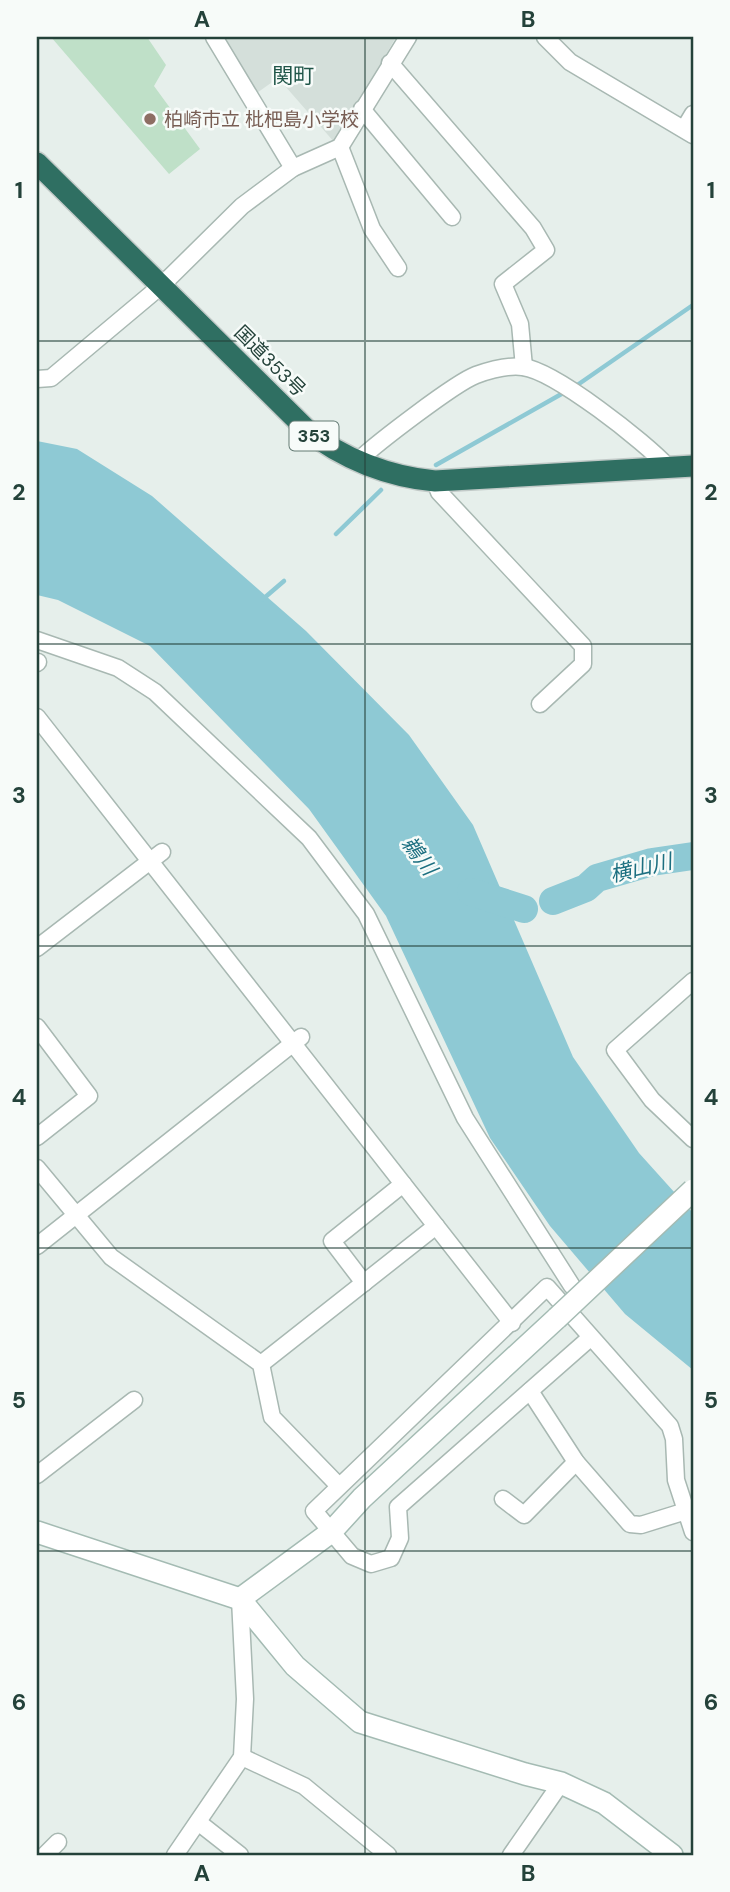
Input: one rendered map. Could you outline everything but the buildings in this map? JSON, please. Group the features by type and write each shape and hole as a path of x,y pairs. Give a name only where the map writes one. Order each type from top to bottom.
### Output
{"highway":[{"name":"国道353号","path":"37,163 307,430 332,448 397,475 435,481 693,466"}],"street":[{"path":"214,37 293,168"},
{"path":"37,379 51,378 162,285 242,206 293,168 340,147 390,62 408,37"},
{"path":"545,37 570,62 689,132 693,114"},
{"path":"390,62 533,228 546,250 503,284 520,324 524,367"},
{"path":"362,109 452,217"},
{"path":"340,147 372,229 398,268"},
{"path":"359,460 473,376 503,368 524,367 568,390 628,432 668,467"},
{"path":"435,481 439,492 583,646 583,664 540,704"},
{"path":"37,639 118,668 155,692 309,838 366,914 465,1118 572,1286"},
{"path":"37,717 156,856 403,1184 512,1323"},
{"path":"37,948 156,856"},
{"path":"693,981 615,1050 652,1100 693,1139"},
{"path":"37,1027 89,1096 37,1137"},
{"path":"37,1246 297,1041"},
{"path":"37,1168 74,1216 111,1257 261,1364 272,1417 339,1486"},
{"path":"364,1283 332,1241 403,1184"},
{"path":"240,1599 331,1532 362,1498 693,1191"},
{"path":"261,1364 436,1226"},
{"path":"590,1338 398,1507 400,1538 391,1558 371,1564 352,1556 314,1511 547,1287 670,1426 674,1439 676,1480 693,1532"},
{"path":"530,1391 576,1462 629,1524 640,1525 686,1511"},
{"path":"37,1475 134,1400"},
{"path":"503,1499 524,1515 576,1462"},
{"path":"37,1532 240,1599 295,1666 360,1722 458,1754 561,1783 604,1803 673,1855"},
{"path":"175,1855 242,1757 245,1699 240,1599"},
{"path":"242,1757 304,1786 388,1855"},
{"path":"511,1855 561,1783"},
{"path":"198,1822 240,1855"},
{"path":"45,1855 58,1842"}],"shaded area":[{"name":"柏崎市立 枇杷島小学校","path":"218,37 396,37 335,143 278,78 254,95"}],"green space":[{"name":"柏崎市立 枇杷島小学校","path":"51,37 147,37 166,65 154,86 200,149 169,174"}],"water":[{"name":"鵜川","path":"37,441 77,449 152,496 306,631 409,735 473,825 573,1057 639,1153 693,1213 693,1370 625,1314 550,1226 490,1138 386,916 309,809 150,646 58,600 37,595"}],"waterway":[{"path":"573,388 693,305"},
{"path":"436,465 565,392"},
{"path":"336,534 381,490"},
{"path":"263,599 284,581"},
{"name":"横山川","path":"553,901 586,888 597,878 652,862 693,856"},
{"name":"横山川","path":"471,892 524,909"}],"place":[{"name":"柏崎市立 枇杷島小学校","path":"150,119"}],"district":[{"name":"関町","path":"293,76"}]}
